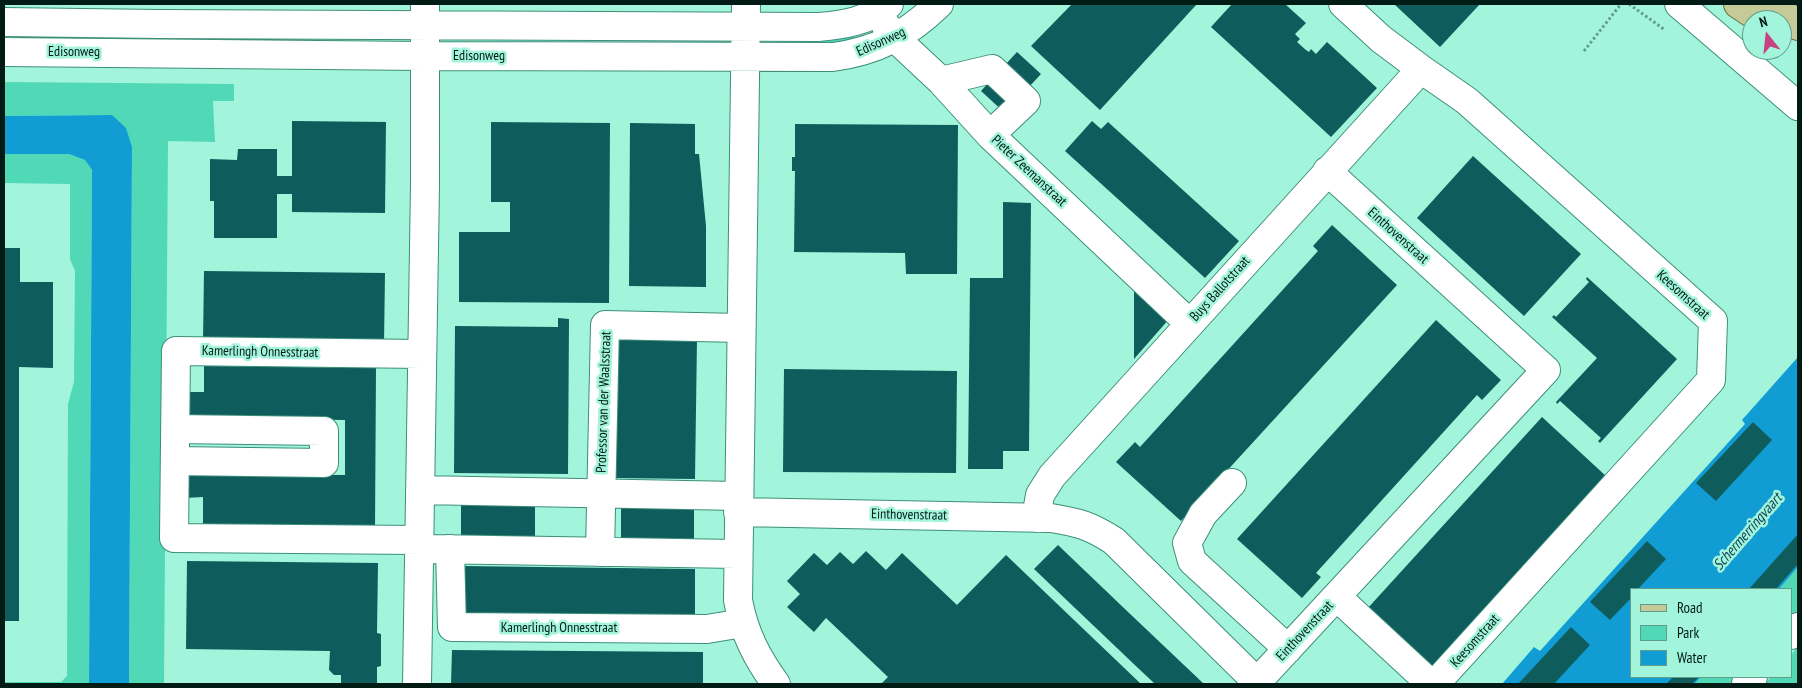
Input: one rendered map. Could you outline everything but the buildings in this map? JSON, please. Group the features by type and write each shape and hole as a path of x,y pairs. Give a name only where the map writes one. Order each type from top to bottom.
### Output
{"main road":[{"path":"1773,4 1798,26"}],"street":[{"name":"Edisonweg","path":"4,52 833,57 853,54 895,38 922,21 939,4"},
{"name":"Keesomstraat","path":"1343,4 1381,39 1467,101 1712,321 1711,380 1435,684"},
{"path":"1678,4 1798,106"},
{"name":"Edisonweg","path":"4,22 159,24 425,14 745,15 837,25 854,22 883,8"},
{"name":"Pieter Zeemanstraat","path":"883,8 895,38 941,81 990,135 1189,322"},
{"path":"417,684 425,14"},
{"path":"745,15 737,554 738,600 743,623 753,649 776,684"},
{"path":"941,81 992,68 1026,101 990,135"},
{"name":"Buys Ballotstraat","path":"1036,518 1040,495 1052,476 1189,322 1421,69"},
{"name":"Einthovenstraat","path":"739,504 1052,518 1092,527 1114,541 1258,682 1546,370 1327,172"},
{"name":"Professor van der Waalsstraat","path":"600,552 604,325 741,328"},
{"name":"Kamerlingh Onnesstraat","path":"422,354 176,351 174,538 419,544 450,549 737,554"},
{"path":"175,429 324,431 324,463 175,461"},
{"path":"1232,483 1202,514 1186,543 1192,561 1288,649"},
{"name":"Professor van der Waalsstraat","path":"420,490 601,493 739,504"},
{"name":"Kamerlingh Onnesstraat","path":"450,549 452,628 707,630 743,623"},
{"path":"1337,597 1430,684"}],"path":[{"path":"1584,51 1621,4"}],"green space":[{"path":"851,29 857,45 799,50 799,35"},
{"path":"4,82 234,84 234,101 213,101 215,142 168,141 164,684 129,684 132,147 112,115 4,116"},
{"path":"4,154 69,154 85,160 92,170 89,684 4,684 4,682 61,682 67,676 68,404 74,382 75,271 70,259 70,184 4,183"},
{"path":"1798,567 1798,610 1792,618 1792,588 1780,588"},
{"path":"1798,646 1798,684 1764,684 1770,678 1792,678 1792,654"},
{"path":"1700,678 1738,678 1732,684 1694,684"}],"water":[{"path":"112,115 126,128 132,147 129,684 89,684 92,170 85,160 69,154 4,154 4,116"},
{"name":"Schermerringvaart","path":"1798,357 1798,567 1780,588 1630,588 1630,678 1700,678 1694,684 1502,684 1534,647 1540,651 1745,424 1742,420"}]}
